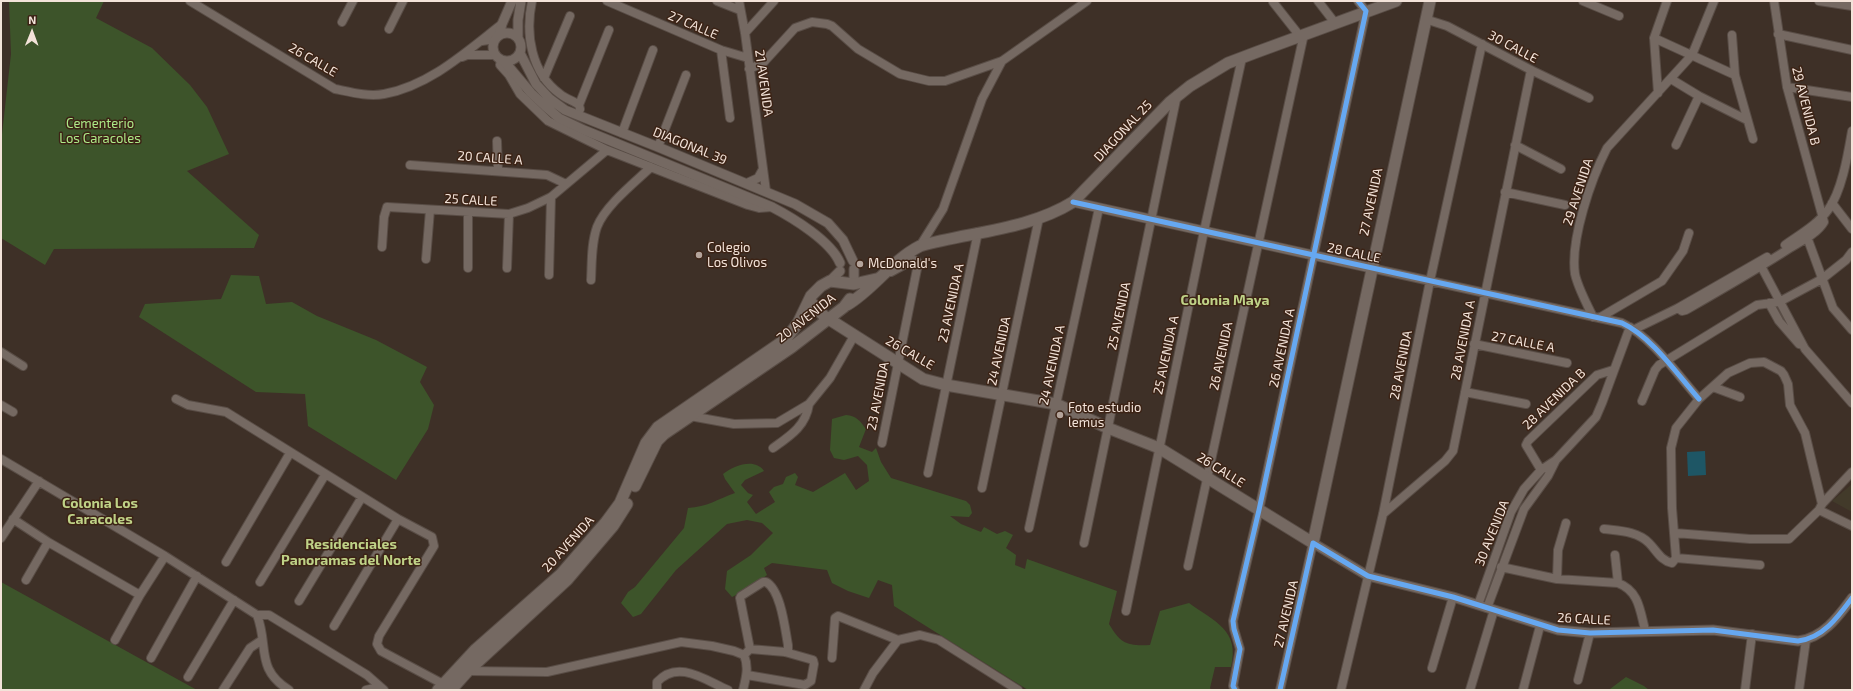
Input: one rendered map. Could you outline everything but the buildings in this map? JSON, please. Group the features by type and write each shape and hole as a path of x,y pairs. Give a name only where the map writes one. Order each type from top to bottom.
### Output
{"main road":[{"name":"DIAGONAL 25","path":"847,305 858,298 876,279 908,252 920,246 1039,218 1073,202 1178,95 1214,72 1242,58 1396,1"},
{"name":"27 AVENIDA","path":"1313,543 1371,268 1430,1"},
{"name":"DIAGONAL 25","path":"854,284 876,279"},
{"name":"20 AVENIDA","path":"830,281 854,284 853,293 847,305 830,320 664,434 658,441 626,506 614,526 572,574 468,672 444,688 476,649 561,574 606,522 620,503 652,434 786,339 798,324 809,300 817,288 830,281"},
{"name":"26 CALLE","path":"809,300 818,311 830,320 923,380 1056,404 1108,428 1159,448 1313,543"}],"street":[{"name":"26 CALLE","path":"190,1 335,89 358,94 383,94 426,80 502,24"},
{"path":"342,22 353,1"},
{"path":"389,29 403,1"},
{"path":"512,1 493,47 500,59 501,67 509,75 520,94 548,121 607,150 753,207 772,207"},
{"path":"500,59 514,60 520,53 521,42 518,38 518,20 521,1"},
{"path":"532,1 528,23 530,41 535,59 544,78 560,94 579,105"},
{"name":"27 CALLE","path":"607,1 721,50 748,58"},
{"path":"717,1 740,10"},
{"name":"21 AVENIDA","path":"739,1 745,33 766,191"},
{"path":"745,33 774,1"},
{"path":"750,69 763,63 795,28 812,22 829,24 858,49 900,74 919,80 934,82 946,81 1002,61 1087,1"},
{"path":"1318,1 1335,23"},
{"path":"1358,1 1366,11"},
{"path":"1583,1 1619,16"},
{"path":"1658,93 1654,38 1667,1"},
{"name":"29 AVENIDA","path":"1596,317 1576,276 1575,242 1598,164 1607,148 1692,55 1714,1"},
{"name":"29 AVENIDA B","path":"1774,1 1787,86 1823,216"},
{"path":"1819,1 1852,6"},
{"path":"1273,2 1302,35"},
{"name":"26 AVENIDA A","path":"1234,689 1240,649 1234,629 1234,621 1366,11"},
{"path":"544,78 570,16"},
{"name":"30 CALLE","path":"1425,19 1447,26 1531,70 1589,98"},
{"path":"580,117 579,105 609,30"},
{"path":"497,37 509,33 518,38"},
{"path":"1778,34 1852,50"},
{"name":"26 AVENIDA","path":"1188,566 1259,243 1302,35"},
{"path":"1732,36 1735,75 1753,139"},
{"name":"26 CALLE","path":"479,42 497,37"},
{"path":"1654,38 1735,75"},
{"name":"28 AVENIDA","path":"1341,690 1383,514 1430,281 1482,44"},
{"path":"622,133 653,50"},
{"path":"721,50 730,118"},
{"name":"DIAGONAL 39","path":"520,53 536,84 550,99 565,110 766,191 816,215 828,223 847,246 853,265 854,284"},
{"name":"26 CALLE","path":"452,62 467,55 500,59"},
{"name":"25 AVENIDA A","path":"1126,611 1204,231 1242,58"},
{"name":"DIAGONAL 39","path":"500,59 531,93 559,118 584,130 772,207 790,217 823,242 836,255 840,267 830,281"},
{"path":"920,246 943,209 982,99 1002,61"},
{"name":"28 AVENIDA A","path":"1383,514 1445,461 1453,451 1531,70"},
{"path":"658,147 686,75"},
{"path":"1671,79 1699,96 1747,120"},
{"path":"1787,86 1852,97"},
{"name":"25 AVENIDA","path":"1084,543 1178,95"},
{"path":"1676,145 1699,96"},
{"path":"1699,399 1667,361 1632,328 1678,308 1775,252 1823,216 1832,203 1849,168 1852,131"},
{"path":"497,141 498,171"},
{"path":"1515,145 1560,169"},
{"name":"25 CALLE","path":"382,247 384,217 387,207 509,214 528,208 551,197 607,150"},
{"name":"20 CALLE A","path":"410,165 547,175 566,184"},
{"path":"591,280 592,252 597,227 610,208 651,167"},
{"path":"747,183 758,178 763,169"},
{"path":"1505,192 1565,205"},
{"path":"549,274 551,197"},
{"name":"28 CALLE","path":"1073,202 1596,317 1632,328"},
{"path":"1832,203 1852,229"},
{"name":"24 AVENIDA A","path":"1029,528 1099,208"},
{"path":"426,259 430,210"},
{"path":"468,212 468,268"},
{"path":"507,268 509,214"},
{"path":"806,229 816,215"},
{"path":"1678,308 1682,311 1686,310 1807,237 1821,227 1824,222 1823,216"},
{"name":"24 AVENIDA","path":"982,488 1039,218"},
{"path":"823,242 836,232"},
{"name":"23 AVENIDA A","path":"928,473 978,232"},
{"path":"1596,317 1662,281 1684,251 1689,233"},
{"path":"1807,237 1833,308 1852,330"},
{"path":"1642,401 1656,370 1667,361 1737,316 1757,305 1779,302 1822,279 1846,260 1852,252"},
{"name":"23 AVENIDA","path":"876,279 883,277 912,260 917,261 919,266 897,364 882,443"},
{"path":"1761,266 1805,349"},
{"path":"1769,304 1779,322 1805,349 1852,403"},
{"name":"30 AVENIDA","path":"1486,608 1511,512 1524,489 1541,470 1556,460 1596,417 1613,370 1632,328"},
{"path":"690,416 734,424 777,423 809,404 830,378 854,336"},
{"name":"27 CALLE A","path":"1474,344 1567,363"},
{"path":"1,352 23,366"},
{"path":"1604,529 1633,533 1648,542 1664,561 1672,563 1676,558 1672,508 1671,448 1676,428 1699,399 1728,373 1750,363 1764,362 1781,371 1788,384 1790,405 1805,432 1821,507 1852,526"},
{"name":"28 AVENIDA B","path":"1541,470 1526,445 1528,441 1601,372 1613,370"},
{"path":"1713,387 1740,397"},
{"path":"1465,392 1526,404"},
{"path":"176,399 188,405 226,412 325,475 432,538 434,546 379,636 377,644 381,651 444,688"},
{"path":"773,448 796,432 808,414 809,404"},
{"path":"1,405 13,412"},
{"path":"226,562 290,453"},
{"name":"30 AVENIDA","path":"1486,608 1524,509 1548,476 1556,460"},
{"path":"2,461 165,556 257,615 269,615 367,676 382,688"},
{"path":"1675,533 1750,539 1789,539 1821,507 1852,472"},
{"path":"260,582 325,475"},
{"path":"1,538 39,482"},
{"path":"299,601 362,497"},
{"path":"13,519 48,542 140,595"},
{"path":"334,626 398,519"},
{"path":"1557,579 1558,550 1566,524"},
{"path":"26,580 48,542"},
{"name":"26 CALLE","path":"1313,543 1368,576 1453,597 1540,626 1558,630 1590,632 1713,630 1752,634 1785,641 1806,640 1829,626 1838,618 1852,598"},
{"name":"27 AVENIDA","path":"1280,690 1313,543"},
{"path":"1616,555 1618,583"},
{"path":"115,640 140,595 165,556"},
{"path":"1676,558 1760,565"},
{"path":"1501,567 1557,579 1595,583 1618,583 1626,586 1634,594 1645,630"},
{"path":"151,658 197,576"},
{"path":"743,690 747,675 747,652 740,598 763,582 766,582 772,586 780,604 788,645 788,650 784,652"},
{"path":"1432,668 1453,597"},
{"path":"188,677 234,600"},
{"path":"1470,690 1486,608"},
{"path":"257,615 261,626 267,668 276,682 288,690"},
{"path":"832,658 836,617 898,640 920,636 939,640 1018,690"},
{"path":"1523,690 1540,626"},
{"path":"1578,680 1590,632"},
{"path":"1744,690 1752,634"},
{"path":"223,690 250,648 262,640"},
{"path":"864,690 873,673 898,640"},
{"path":"1799,690 1806,640"},
{"path":"468,672 546,672 681,642 747,652 784,652 813,660 814,664 810,683 805,685 747,675"},
{"path":"657,690 657,682 662,677 678,671 692,674 728,690"},
{"path":"366,690 382,688"}],"shaded area":[{"path":"1852,484 1852,512 1832,501"}],"green space":[{"name":"Cementerio Los Caracoles","path":"9,1 104,1 96,18 152,48 190,85 207,107 229,154 187,171 259,235 254,248 54,249 45,265 1,238 1,143 11,54"},
{"path":"231,275 259,276 266,304 292,302 317,316 376,340 427,367 420,382 434,405 428,429 396,480 308,426 305,394 256,392 139,317 145,304 221,299"},
{"path":"846,415 856,418 866,429 859,447 872,452 876,448 881,462 891,478 966,501 970,505 972,513 969,517 950,516 961,524 981,532 984,527 997,534 1005,531 1013,535 1006,548 1016,555 1015,565 1025,569 1027,559 1117,591 1109,624 1121,640 1130,644 1150,645 1160,611 1189,603 1216,622 1229,636 1233,654 1231,667 1215,667 1210,688 1211,690 1028,690 894,606 892,585 878,580 869,598 848,591 832,583 827,570 772,563 764,568 767,575 752,587 732,597 725,589 727,571 751,555 773,533 762,523 747,520 727,524 676,570 641,614 633,617 621,603 628,592 635,587 684,528 688,508 707,504 735,493 723,474 733,468 750,464 760,467 764,471 745,480 741,485 748,493 753,495 747,502 756,514 775,502 769,492 774,487 783,484 786,477 795,473 798,477 795,485 813,492 845,473 856,490 869,481 867,465 858,456 844,460 834,458 830,450 832,419"},
{"path":"1,582 197,690 1,690"},
{"path":"1626,677 1649,690 1593,690 1610,689"}],"water":[{"path":"1705,451 1706,475 1688,476 1687,452"}],"cycle path":[{"path":"1235,690 1233,686 1240,649 1233,621 1259,510 1366,11 1358,1"},
{"path":"1073,202 1622,323 1644,337 1664,357 1699,399"},
{"path":"1280,690 1313,543 1368,576 1453,597 1558,630 1590,633 1713,630 1798,641 1815,636 1829,626 1852,598"}],"place":[{"name":"Colegio Los Olivos","path":"699,255"},
{"name":"McDonald's","path":"860,264"},
{"name":"Foto estudio lemus","path":"1060,415"}],"district":[{"name":"Colonia Maya","path":"1225,300"},
{"name":"Colonia Los Caracoles","path":"100,512"},
{"name":"Residenciales Panoramas del Norte","path":"351,552"}]}
